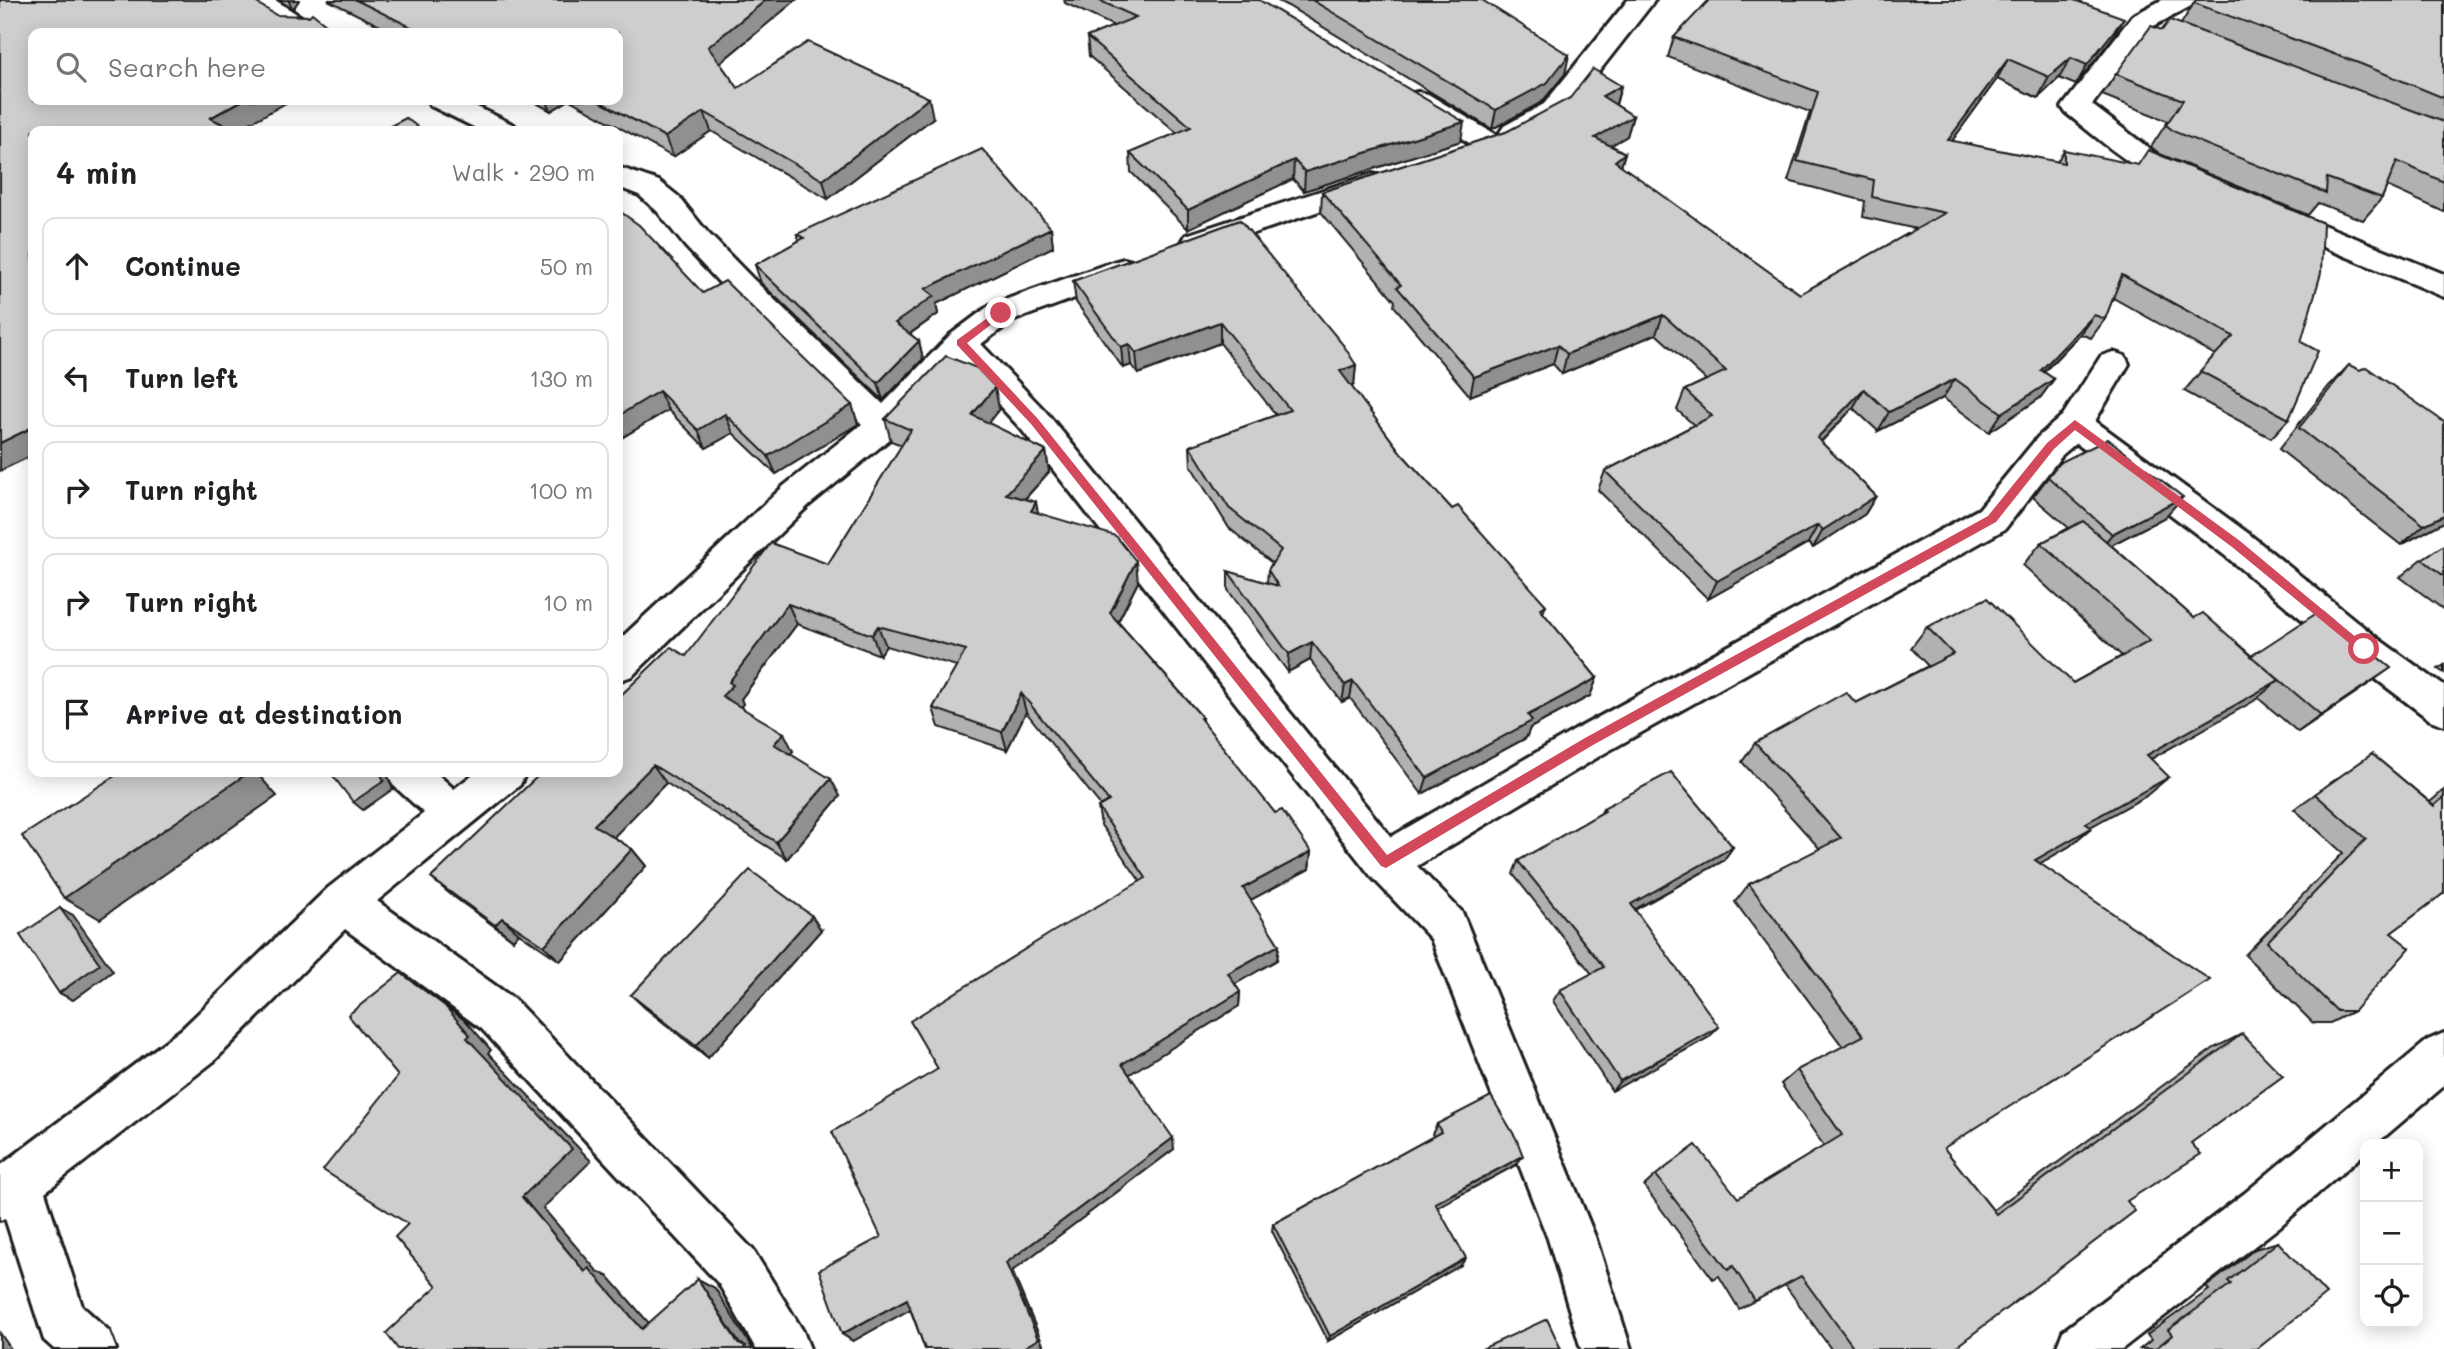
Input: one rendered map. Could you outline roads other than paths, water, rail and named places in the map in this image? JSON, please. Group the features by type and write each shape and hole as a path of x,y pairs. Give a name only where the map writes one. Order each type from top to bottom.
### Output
{"street":[{"path":"257,0 300,28"},
{"path":"1452,157 1491,144 1554,110 1642,0"},
{"path":"2182,0 2076,107 2149,163 2213,190"},
{"path":"2110,18 2153,27"},
{"path":"1396,86 1491,144"},
{"path":"451,105 494,126"},
{"path":"623,660 797,495 884,425 961,343 1001,313 1399,174"},
{"path":"623,179 649,188 668,204 696,239 742,287 884,425"},
{"path":"2252,206 2444,286"},
{"path":"961,343 1034,421 1386,862 1447,926 1572,1239 1606,1349"},
{"path":"1386,862 1589,742 1992,519 2050,446 2075,424 2113,364"},
{"path":"2075,424 2236,544 2364,649 2444,708"},
{"path":"413,777 455,815"},
{"path":"91,1349 62,1322 9,1190 198,1045 344,902 500,777"},
{"path":"344,902 498,1014 736,1267 785,1349"},
{"path":"2081,1349 2262,1210 2444,1056"}]}
